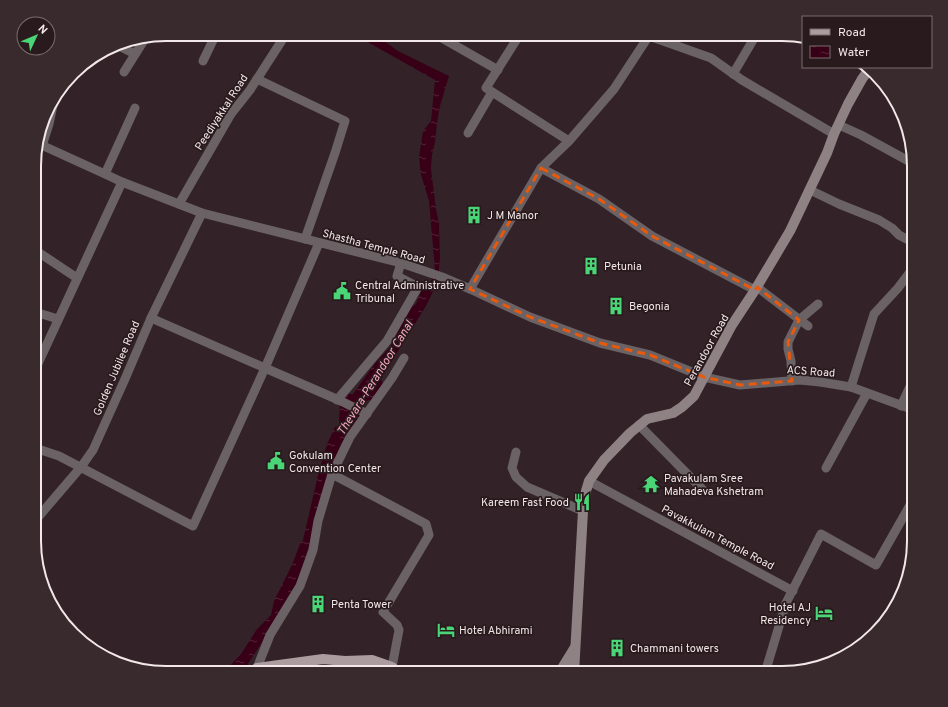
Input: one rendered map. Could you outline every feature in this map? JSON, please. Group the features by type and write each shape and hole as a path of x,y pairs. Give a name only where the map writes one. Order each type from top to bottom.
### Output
{"main road":[{"name":"Perandoor Road","path":"575,666 583,511 589,481 604,460 630,433 647,419 673,412 682,407 694,396 732,325 790,231 827,153 848,104 866,74"},
{"path":"564,666 576,647"},
{"path":"280,666 323,659 372,660 386,666"}],"street":[{"path":"203,61 213,41"},
{"name":"Peediyakkal Road","path":"179,204 232,114 250,90 281,41"},
{"path":"447,41 498,70"},
{"path":"516,41 486,88 569,141"},
{"path":"470,289 541,168 569,141 614,89 646,41"},
{"path":"666,41 711,58 742,80 836,130 862,135 907,160"},
{"path":"733,74 752,41"},
{"path":"124,72 142,43"},
{"path":"124,49 135,54"},
{"path":"257,79 344,121 335,153 305,239"},
{"path":"468,132 492,92"},
{"path":"105,174 135,108"},
{"name":"Shastha Temple Road","path":"43,145 122,182 202,213 401,263 442,277 530,317 600,343 650,355 704,377"},
{"path":"541,168 599,199 652,236 756,288 808,326"},
{"path":"41,352 58,320 122,182"},
{"path":"810,190 879,220 907,239"},
{"name":"Golden Jubilee Road","path":"41,514 81,467 93,450 151,318 202,213"},
{"path":"41,450 59,456 193,526 265,368 319,243"},
{"path":"41,254 77,278"},
{"path":"339,401 387,341 418,287 397,276 401,263"},
{"path":"851,388 874,314 907,276"},
{"path":"792,381 788,342 799,320 818,304"},
{"path":"41,314 58,320"},
{"path":"151,318 365,413"},
{"path":"258,666 270,635 300,586 313,550 318,521 332,474 350,437 365,413 392,378 404,358"},
{"name":"ACS Road","path":"704,377 740,385 800,380 820,382 851,388 907,408"},
{"path":"826,468 867,393"},
{"path":"901,406 907,393"},
{"path":"640,425 703,490"},
{"path":"516,452 512,468 516,477 527,487 583,511"},
{"path":"332,474 426,524 429,535 383,612 398,625 399,630 396,666"},
{"name":"Pavakkulam Temple Road","path":"589,481 793,591"},
{"path":"767,666 786,603 821,534 876,565 907,510"}],"highlighted area":[{"path":"541,168 599,199 652,236 755,290 757,287 799,320 788,342 792,381 740,385 704,377 650,355 600,343 530,317 470,289"}],"water":[{"name":"Thevara-Perandoor Canal","path":"366,41 384,41 398,51 449,76 440,106 431,169 439,223 440,257 438,281 426,306 381,379 383,384 372,401 368,400 364,405 359,417 341,444 329,474 300,577 278,618 247,666 230,666 241,654 257,629 271,615 274,601 303,540 319,471 327,444 335,427 339,426 340,406 342,399 348,394 353,394 376,362 390,347 411,307 416,304 422,289 429,285 432,279 435,270 429,201 421,175 419,157 423,131 431,121 435,80"}],"place":[{"name":"J M Manor","path":"474,215"},
{"name":"Petunia","path":"591,266"},
{"name":"Central Administrative Tribunal","path":"342,291"},
{"name":"Begonia","path":"616,306"},
{"name":"Gokulam Convention Center","path":"276,461"},
{"name":"Pavakulam Sree Mahadeva Kshetram","path":"651,484"},
{"name":"Kareem Fast Food","path":"582,502"},
{"name":"Penta Tower","path":"318,604"},
{"name":"Hotel AJ Residency","path":"824,613"},
{"name":"Hotel Abhirami","path":"446,630"},
{"name":"Chammani towers","path":"617,648"}]}
